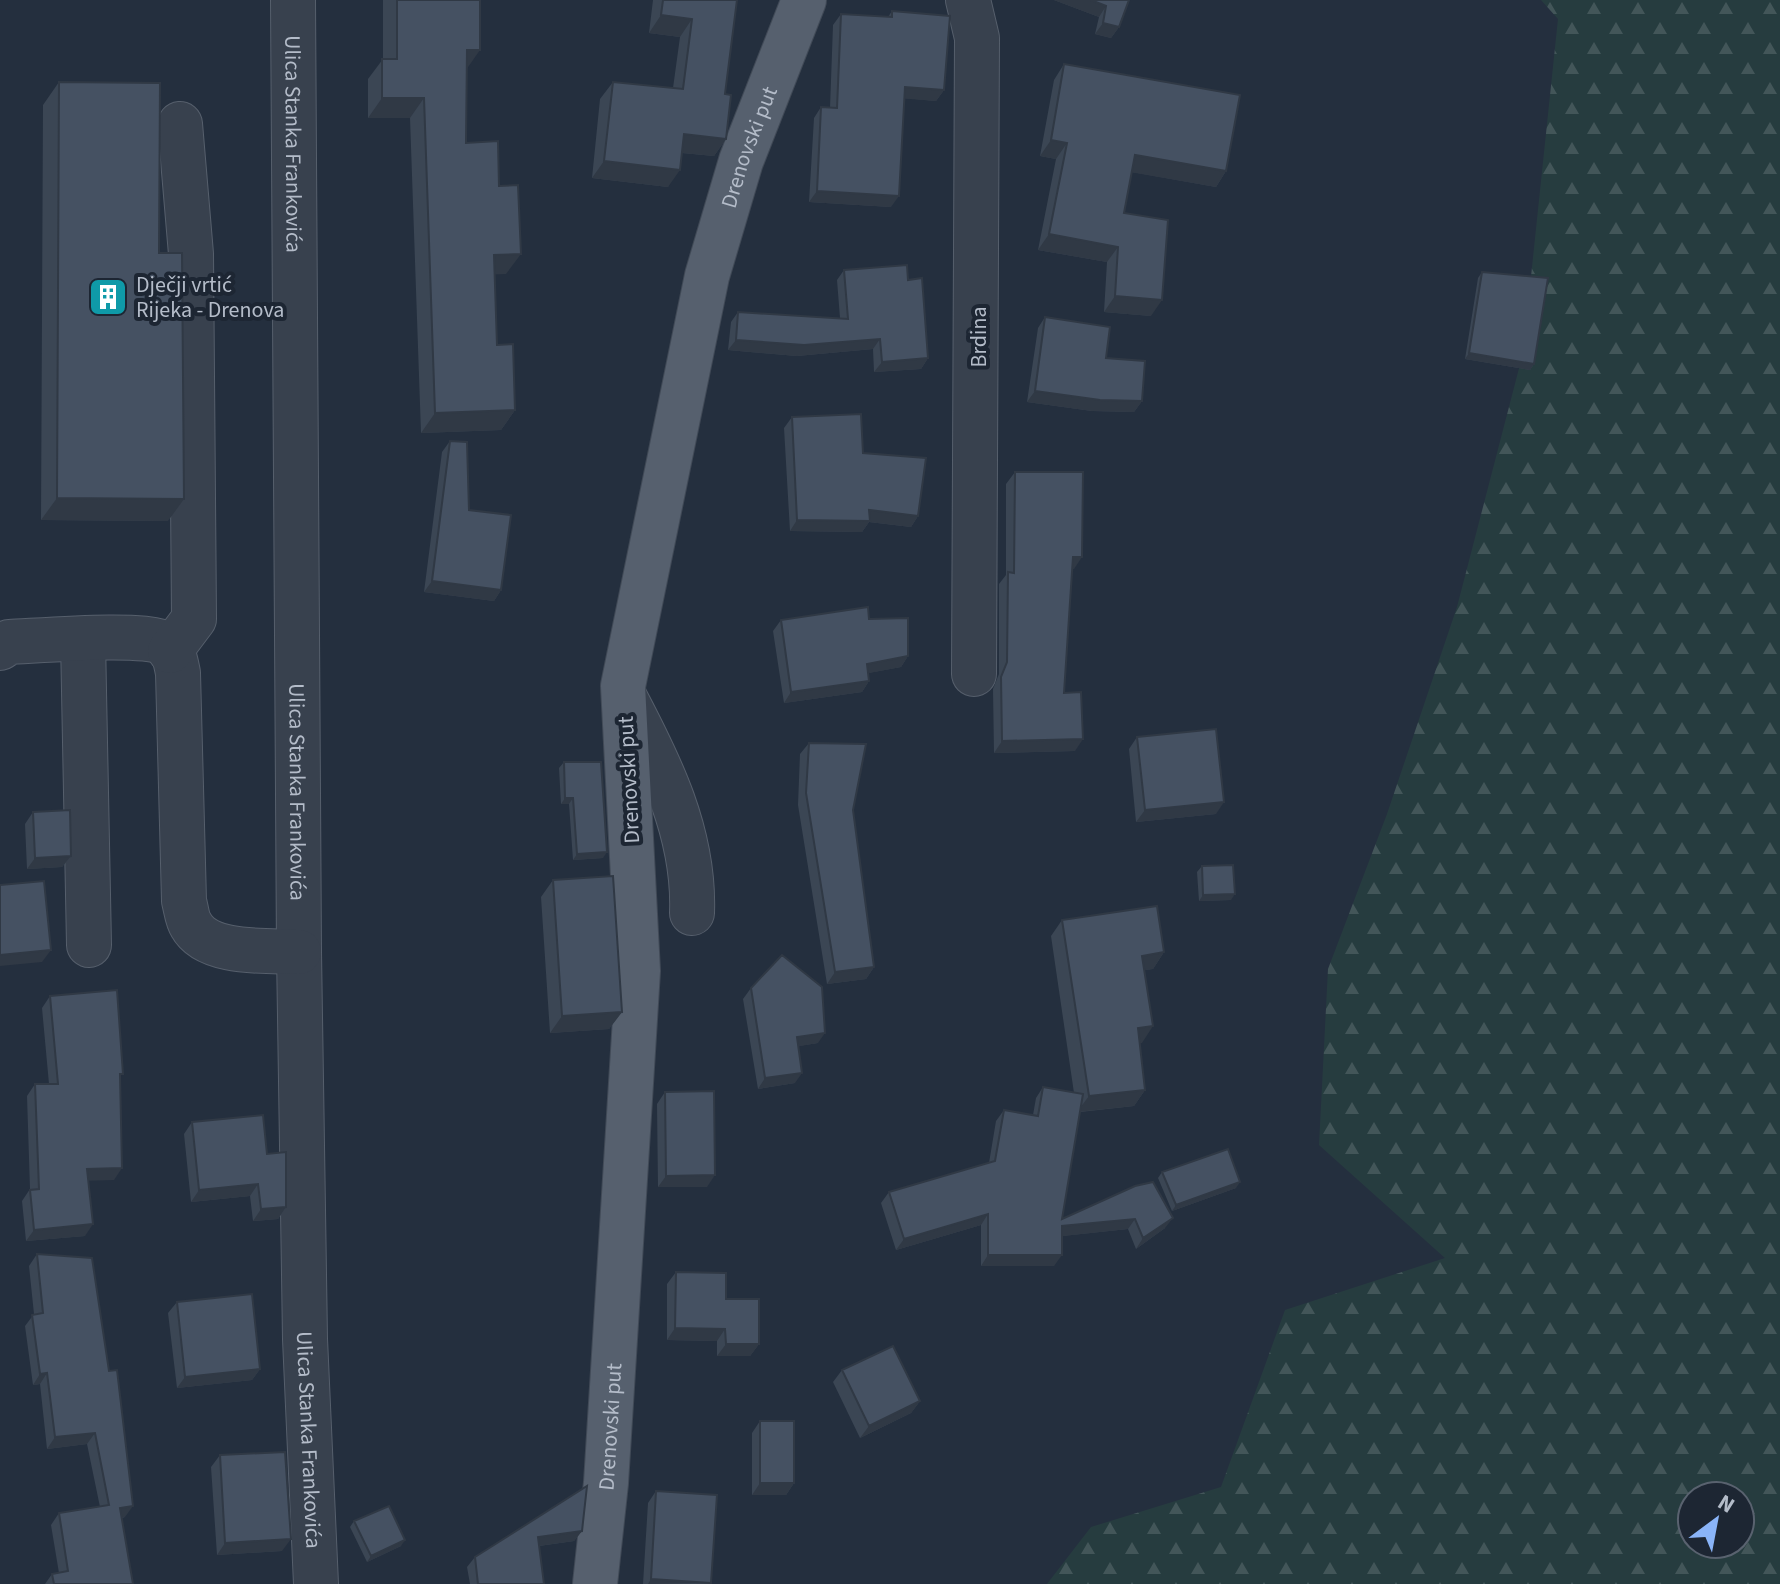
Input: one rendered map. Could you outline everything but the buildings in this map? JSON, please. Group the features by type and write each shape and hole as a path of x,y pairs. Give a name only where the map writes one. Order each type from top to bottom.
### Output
{"main road":[{"name":"Drenovski put","path":"595,1584 606,1483 638,971 623,686 707,276 741,161 804,0"}],"street":[{"name":"Ulica Stanka Frankovića","path":"293,0 299,952 305,1355 316,1584"},
{"name":"Brdina","path":"968,0 977,38 974,674"},
{"path":"170,651 194,619 191,254 180,124"},
{"path":"0,648 9,642 143,637 165,644 178,673 184,901 191,925 199,934 224,946 299,952"},
{"path":"83,640 89,945"},
{"path":"624,696 656,756 686,839 693,888 692,913"}],"green space":[{"path":"1541,0 1780,0 1780,1584 1047,1584 1091,1527 1221,1487 1285,1310 1445,1258 1319,1145 1328,969 1387,814 1457,607 1523,353 1558,19"}],"place":[{"name":"Dječji vrtić Rijeka - Drenova","path":"108,297"}]}
